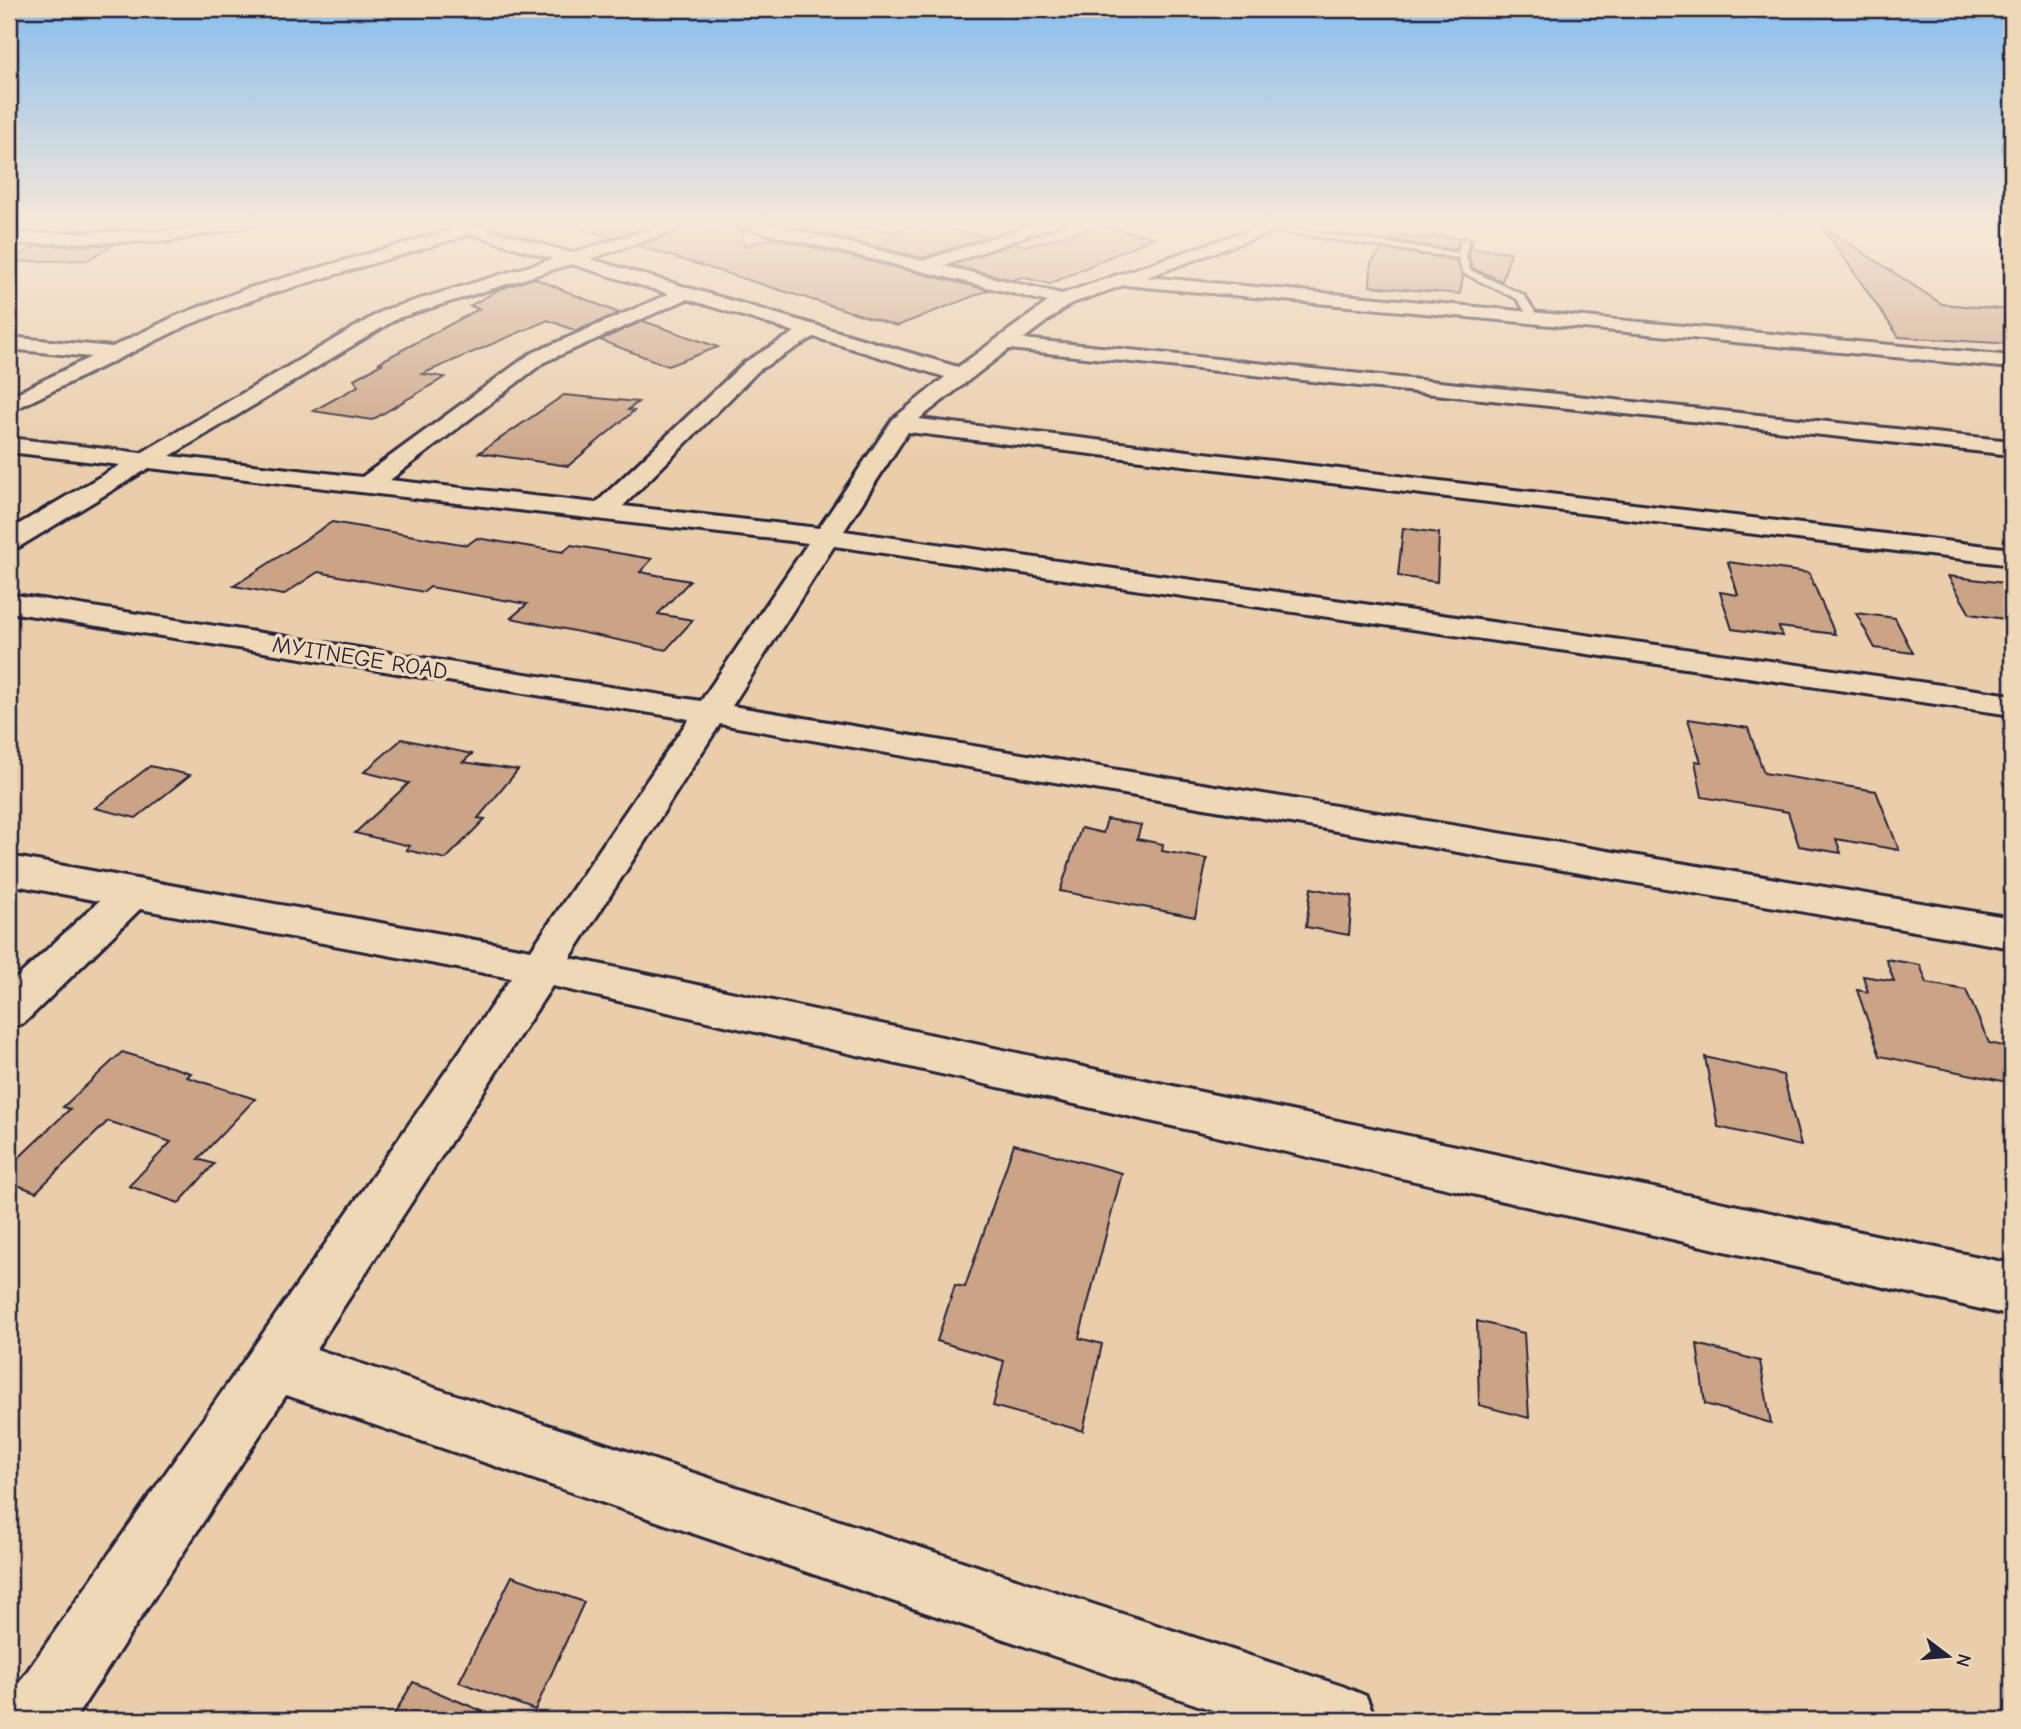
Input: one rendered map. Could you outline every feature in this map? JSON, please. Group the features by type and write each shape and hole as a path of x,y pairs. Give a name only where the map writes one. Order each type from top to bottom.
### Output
{"street":[{"path":"9,405 181,321 231,302"},
{"path":"9,541 149,461 391,314 431,302"},
{"path":"368,485 537,358 666,302"},
{"path":"716,302 962,375"},
{"path":"34,1720 542,968 901,424 919,405 1061,302"},
{"path":"1355,302 2012,362"},
{"path":"602,512 752,366 813,330"},
{"path":"9,343 115,353"},
{"path":"1005,343 2012,448"},
{"path":"901,424 2012,557"},
{"path":"9,445 826,537 2012,705"},
{"name":"MYITNEGE ROAD","path":"9,603 710,712 2012,933"},
{"path":"9,870 542,968 2012,1290"},
{"path":"9,1011 133,892"},
{"path":"274,1363 1342,1720"}],"lane":[{"path":"1524,302 1534,318"}],"building":[{"path":"478,302 592,302 619,313 576,331 548,320 422,374 445,377 372,420 313,411 358,386 354,379 383,363 378,363 479,309 470,306"},
{"path":"818,302 959,302 897,326"},
{"path":"1874,302 1938,302 2012,310 2012,344 1899,337"},
{"path":"643,321 718,347 668,366 600,340"},
{"path":"564,395 638,402 628,410 634,411 568,466 479,453"},
{"path":"332,522 467,545 477,538 563,552 571,545 652,559 640,572 690,581 658,614 693,620 666,650 511,618 527,604 430,587 424,592 318,572 283,595 234,586"},
{"path":"1403,528 1439,533 1437,582 1398,576"},
{"path":"1728,562 1809,573 1835,634 1779,627 1782,636 1732,629 1720,592 1738,595"},
{"path":"1948,576 2012,584 2012,620 1970,614"},
{"path":"1856,613 1895,618 1913,653 1875,648"},
{"path":"1688,719 1748,728 1764,773 1876,791 1899,850 1836,839 1841,853 1799,846 1788,812 1702,797 1695,761 1701,762"},
{"path":"402,739 472,754 463,762 518,770 478,818 485,819 446,859 406,850 410,846 355,833 409,783 364,772"},
{"path":"150,766 190,775 136,818 95,808"},
{"path":"1107,819 1141,825 1137,839 1163,844 1162,851 1207,859 1195,917 1060,891 1081,828 1103,833"},
{"path":"1311,888 1352,896 1349,935 1306,927"},
{"path":"1886,959 1920,965 1927,983 1966,990 1989,1043 2012,1048 2012,1083 1880,1056 1857,990 1868,992 1863,976 1894,981"},
{"path":"122,1052 191,1073 187,1077 255,1099 198,1159 214,1164 179,1203 129,1186 171,1142 108,1121 36,1192 9,1182 9,1167 70,1109 63,1107"},
{"path":"1705,1057 1783,1075 1801,1146 1718,1127"},
{"path":"1014,1144 1122,1173 1079,1338 1102,1344 1083,1431 993,1406 1004,1361 937,1341 955,1285 965,1287"},
{"path":"1477,1321 1524,1333 1529,1418 1479,1405"},
{"path":"1697,1344 1760,1361 1771,1423 1705,1404"},
{"path":"512,1576 584,1602 535,1710 459,1682"},
{"path":"413,1682 503,1720 391,1720"}]}
